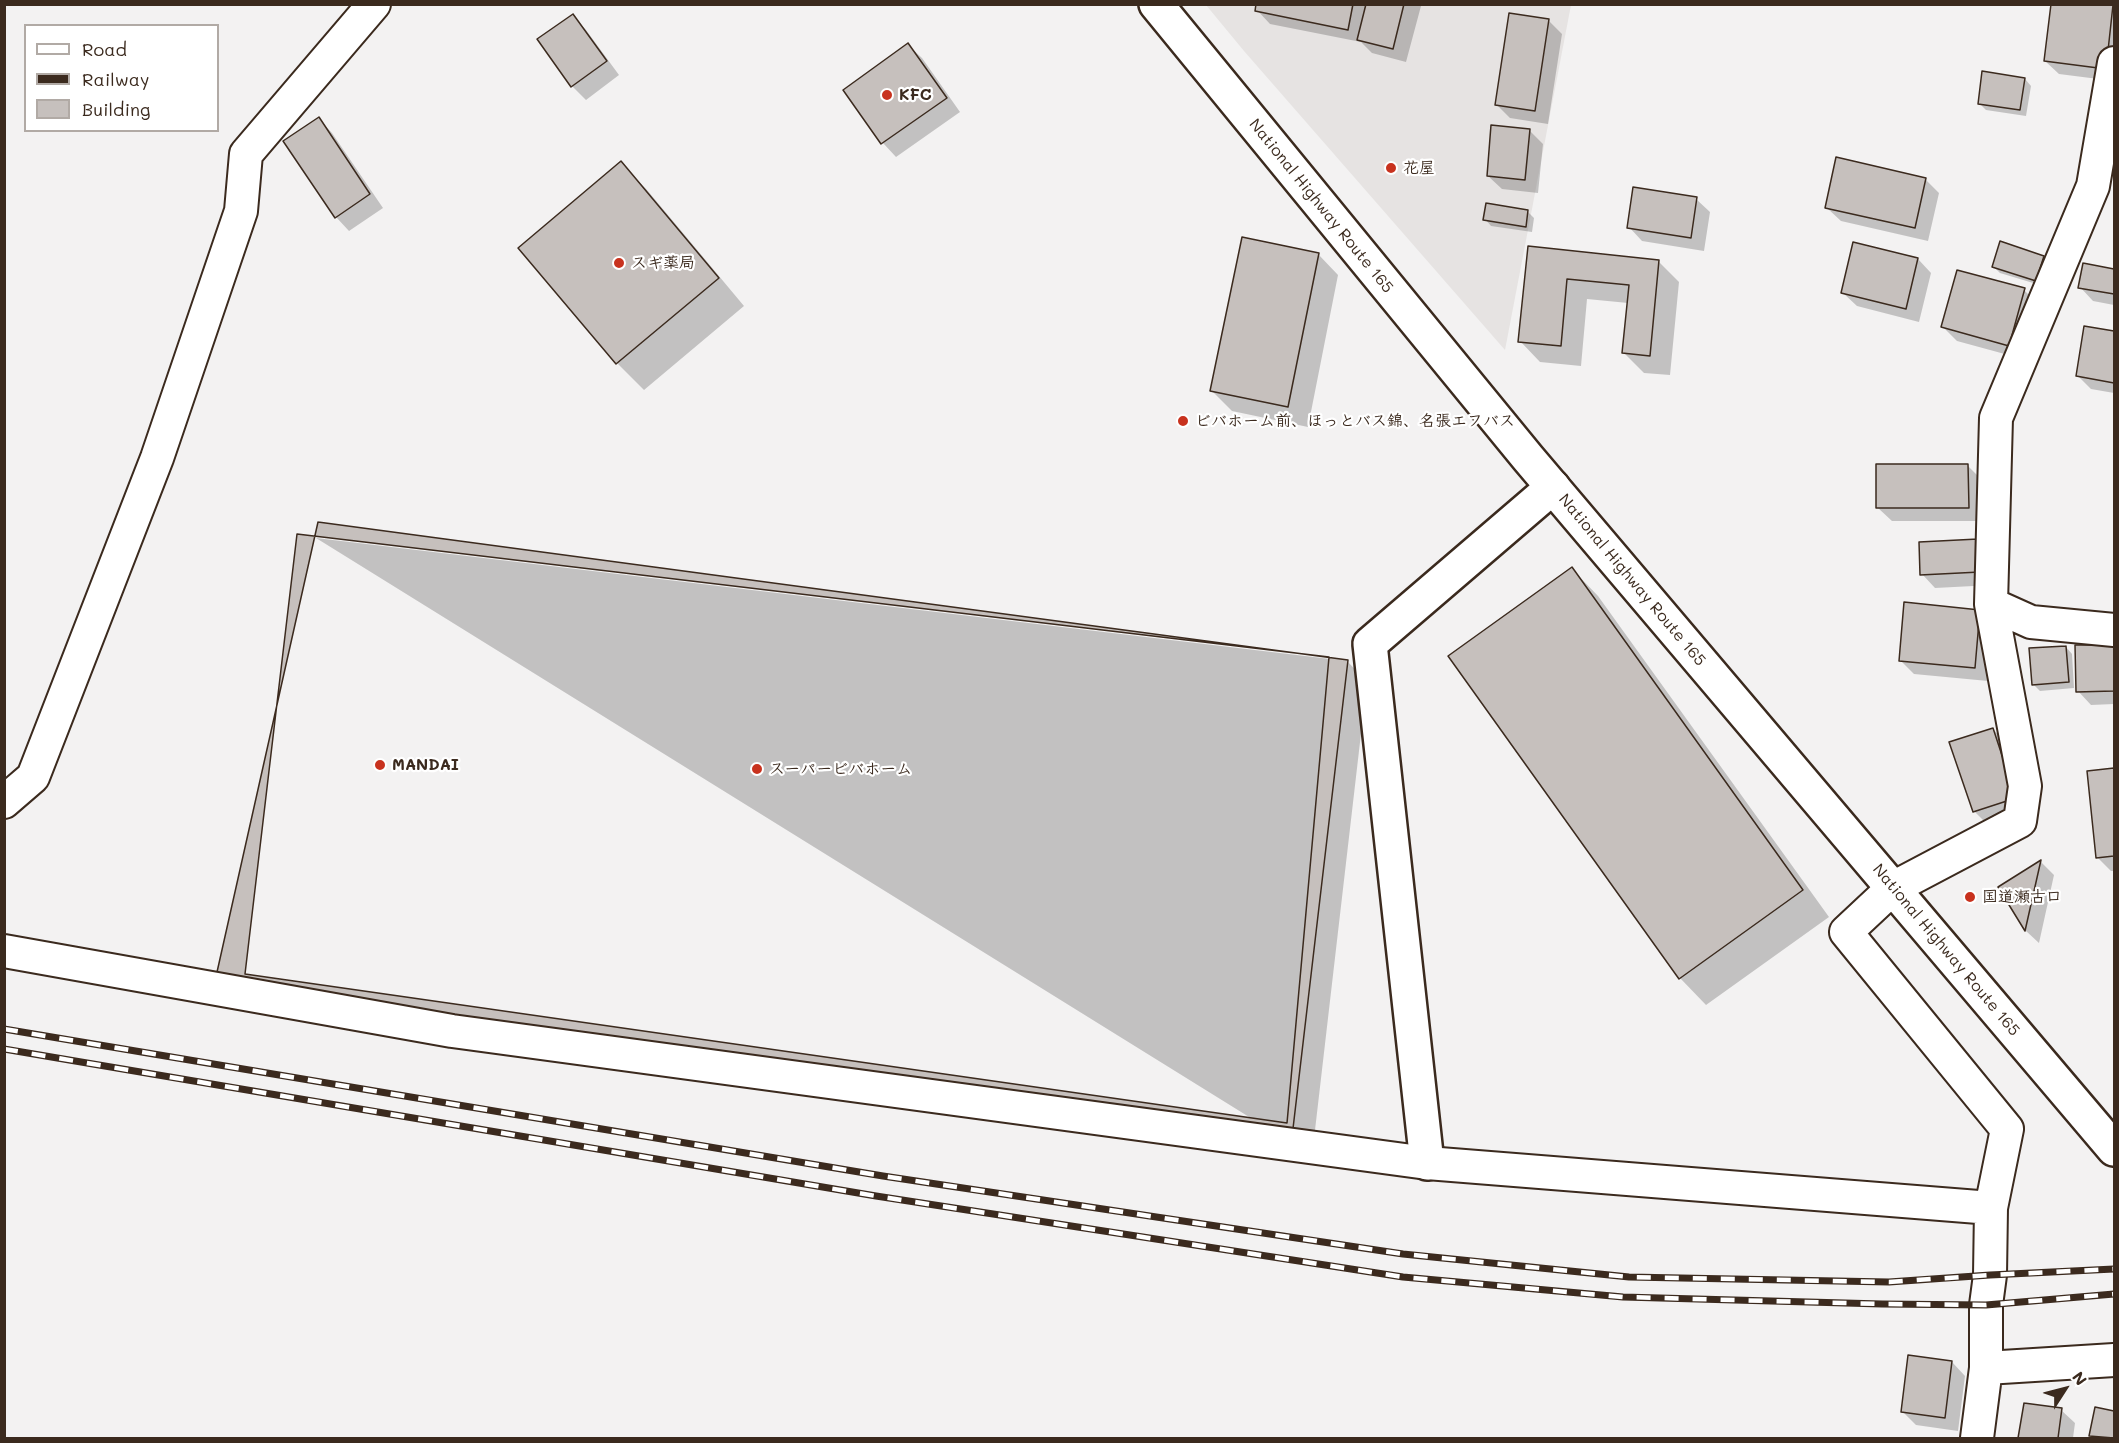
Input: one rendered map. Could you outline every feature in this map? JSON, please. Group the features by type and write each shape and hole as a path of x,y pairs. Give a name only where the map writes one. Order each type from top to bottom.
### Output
{"main road":[{"name":"National Highway Route 165","path":"1156,4 1553,487 2115,1149"},
{"path":"1427,1163 1370,644 1553,487"}],"street":[{"path":"4,802 33,777 157,458 241,210 246,154 374,4"},
{"path":"1977,1438 1986,1368 1986,1305 1991,1208 2007,1130 1846,932 1893,888 2020,821 2025,786 1991,604 1996,418 2093,186 2115,63"},
{"path":"1991,604 2031,622 2115,630"},
{"path":"4,951 452,1031 1427,1163 1991,1208"},
{"path":"1986,1368 2115,1360"}],"shaded area":[{"path":"1206,5 1571,5 1505,350 1244,51"}],"building":[{"path":"1256,4 1353,4 1348,30 1255,11"},
{"path":"1366,4 1404,4 1393,49 1357,40"},
{"path":"2051,4 2113,5 2106,69 2044,61"},
{"path":"1509,13 1549,19 1535,111 1495,105"},
{"path":"573,14 607,61 571,87 537,39"},
{"path":"908,43 947,98 881,144 843,90"},
{"path":"1982,71 2025,78 2020,110 1978,104"},
{"path":"319,117 370,194 335,218 283,141"},
{"path":"1491,125 1530,129 1525,180 1487,176"},
{"path":"1836,157 1926,178 1915,228 1825,208"},
{"name":"スギ薬局","path":"621,161 719,278 616,364 518,248"},
{"path":"1633,187 1697,197 1691,238 1627,228"},
{"path":"1486,203 1528,210 1526,227 1483,220"},
{"path":"1242,237 1319,253 1288,407 1210,391"},
{"path":"2000,241 2044,256 2036,281 1992,267"},
{"path":"1853,242 1918,258 1906,309 1841,293"},
{"path":"1528,246 1659,260 1650,356 1622,353 1629,285 1567,279 1561,346 1518,342"},
{"path":"2083,263 2114,269 2114,294 2078,288"},
{"path":"1957,270 2025,288 2009,346 1941,327"},
{"path":"2084,326 2114,331 2114,383 2076,376"},
{"path":"1876,464 1968,464 1969,508 1876,508"},
{"path":"318,522 1348,660 1292,1137 215,981"},
{"path":"297,534 1329,657 1287,1123 245,974"},
{"path":"1978,539 1980,572 1920,575 1919,542"},
{"path":"1572,567 1803,890 1679,979 1448,656"},
{"path":"1904,602 1980,610 1975,668 1899,661"},
{"path":"2075,645 2114,645 2114,691 2076,692"},
{"path":"2066,646 2069,682 2032,685 2029,648"},
{"path":"1993,728 2016,798 1973,812 1949,742"},
{"path":"2114,768 2114,856 2096,858 2087,771"},
{"path":"2041,860 2025,931 1998,887"},
{"path":"1908,1355 1952,1361 1945,1418 1901,1412"},
{"path":"2024,1403 2062,1408 2058,1438 2018,1438"},
{"path":"2095,1407 2114,1411 2114,1438 2089,1436"}],"railway":[{"path":"4,1029 883,1176 1403,1254 1629,1277 1889,1282 2114,1269"},
{"path":"4,1049 876,1196 1403,1277 1623,1297 1882,1304 1986,1305 2114,1294"}],"place":[{"name":"KFC","path":"887,95"},
{"name":"花屋","path":"1391,168"},
{"name":"スギ薬局","path":"619,263"},
{"name":"ビバホーム前、ほっとバス錦、名張エフバス","path":"1183,421"},
{"name":"MANDAI","path":"380,765"},
{"name":"スーパービバホーム","path":"757,769"},
{"name":"国道瀬古口","path":"1970,897"}]}
